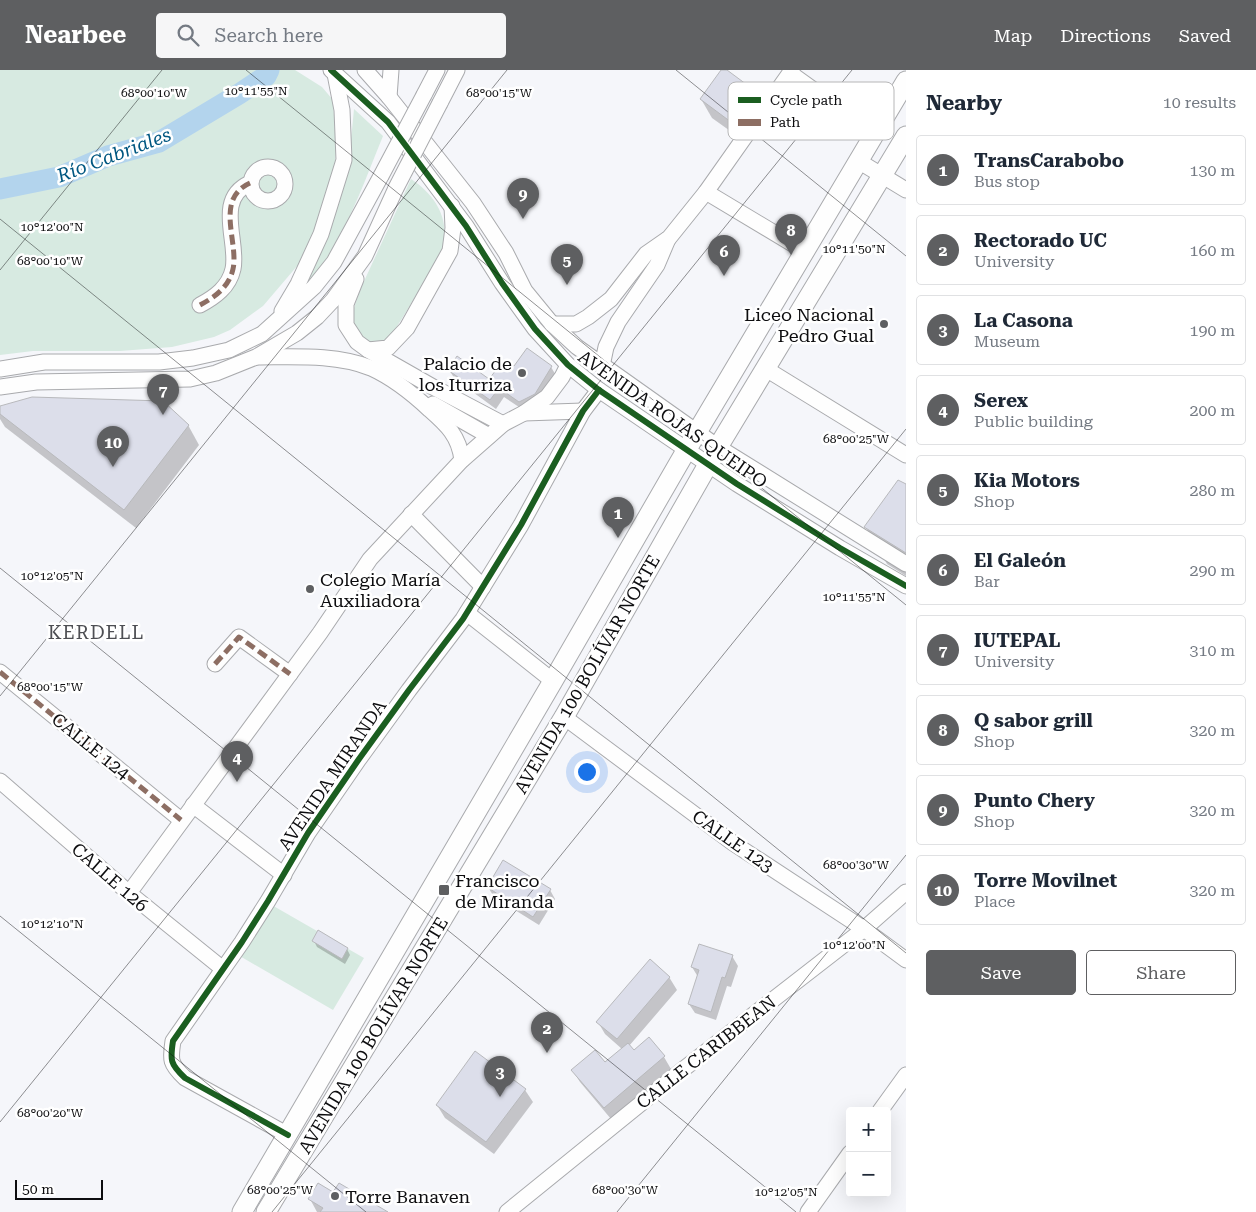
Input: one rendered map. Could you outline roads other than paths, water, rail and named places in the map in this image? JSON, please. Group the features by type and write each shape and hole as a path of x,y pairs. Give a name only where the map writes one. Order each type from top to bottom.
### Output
{"main road":[{"path":"894,102 906,81"},
{"name":"AVENIDA 100 BOLÍVAR NORTE","path":"266,1212 564,717 718,447 906,136"},
{"name":"AVENIDA 100 BOLÍVAR NORTE","path":"242,1212 553,682 687,449 873,140"}],"street":[{"name":"AVENIDA ROJAS QUEIPO","path":"365,70 389,97 473,203 506,253 526,291 552,324 577,348 718,447 906,564"},
{"path":"389,97 391,70"},
{"path":"0,369 44,362 159,362 193,358 229,350 262,334 314,287 334,262 437,70"},
{"path":"458,70 396,188 365,256 346,304 346,324 357,342 368,350 503,424"},
{"name":"AVENIDA ROJAS QUEIPO","path":"333,72 388,122 452,206 502,283 535,329 568,365 599,390 708,464 840,548 906,586"},
{"path":"276,321 298,284 321,234 344,160 342,110 333,72"},
{"path":"791,72 805,82"},
{"path":"552,324 576,324 611,299 646,254 669,238 706,192 743,140"},
{"path":"860,162 906,190"},
{"path":"200,305 213,298 230,278 233,268 233,255 230,210 238,192 250,183"},
{"path":"706,192 806,252"},
{"path":"368,350 388,348 407,328 450,251 453,228 452,206"},
{"path":"602,366 606,347 618,322 658,265 669,238"},
{"path":"0,388 36,382 190,379 216,373 256,357 298,333 317,317 345,284 365,256"},
{"path":"256,357 335,359 371,368 489,436"},
{"path":"128,893 320,633 370,559 462,460 503,424 524,413 547,397 562,377 568,365"},
{"path":"766,369 906,455"},
{"path":"408,390 450,428 460,448 462,460"},
{"name":"AVENIDA MIRANDA","path":"288,1135 184,1078 174,1069 170,1058 173,1041 253,926 308,833 359,759 467,613 521,525 583,411 599,390"},
{"path":"524,413 583,411"},
{"path":"411,514 483,586"},
{"path":"467,613 553,682"},
{"path":"215,664 239,637 290,674"},
{"name":"CALLE 124","path":"0,672 181,820"},
{"name":"CALLE 123","path":"564,717 733,843 864,929 906,960"},
{"name":"CALLE 126","path":"0,781 128,893 223,969"},
{"path":"193,805 284,875"},
{"name":"CALLE CARIBBEAN","path":"507,1212 673,1078 864,929 906,892"},
{"path":"883,1107 906,1075"},
{"path":"808,1212 846,1159"}],"waterway":[{"name":"Río Cabriales","path":"0,189 59,177 108,156 159,142 239,94 266,76 269,70"}],"place":[{"name":"Punto Chery","path":"523,219"},
{"name":"Q sabor grill","path":"791,255"},
{"name":"El Galeón","path":"724,276"},
{"name":"Kia Motors","path":"567,285"},
{"name":"Liceo Nacional Pedro Gual","path":"884,324"},
{"name":"Palacio de los Iturriza","path":"522,373"},
{"name":"IUTEPAL","path":"163,415"},
{"name":"Torre Movilnet","path":"113,467"},
{"name":"TransCarabobo","path":"618,538"},
{"name":"Colegio María Auxiliadora","path":"310,589"},
{"name":"Serex","path":"237,782"},
{"name":"Francisco de Miranda","path":"444,890"},
{"name":"Rectorado UC","path":"547,1053"},
{"name":"La Casona","path":"500,1097"},
{"name":"Torre Banaven","path":"335,1196"}],"district":[{"name":"KERDELL","path":"96,632"}]}
